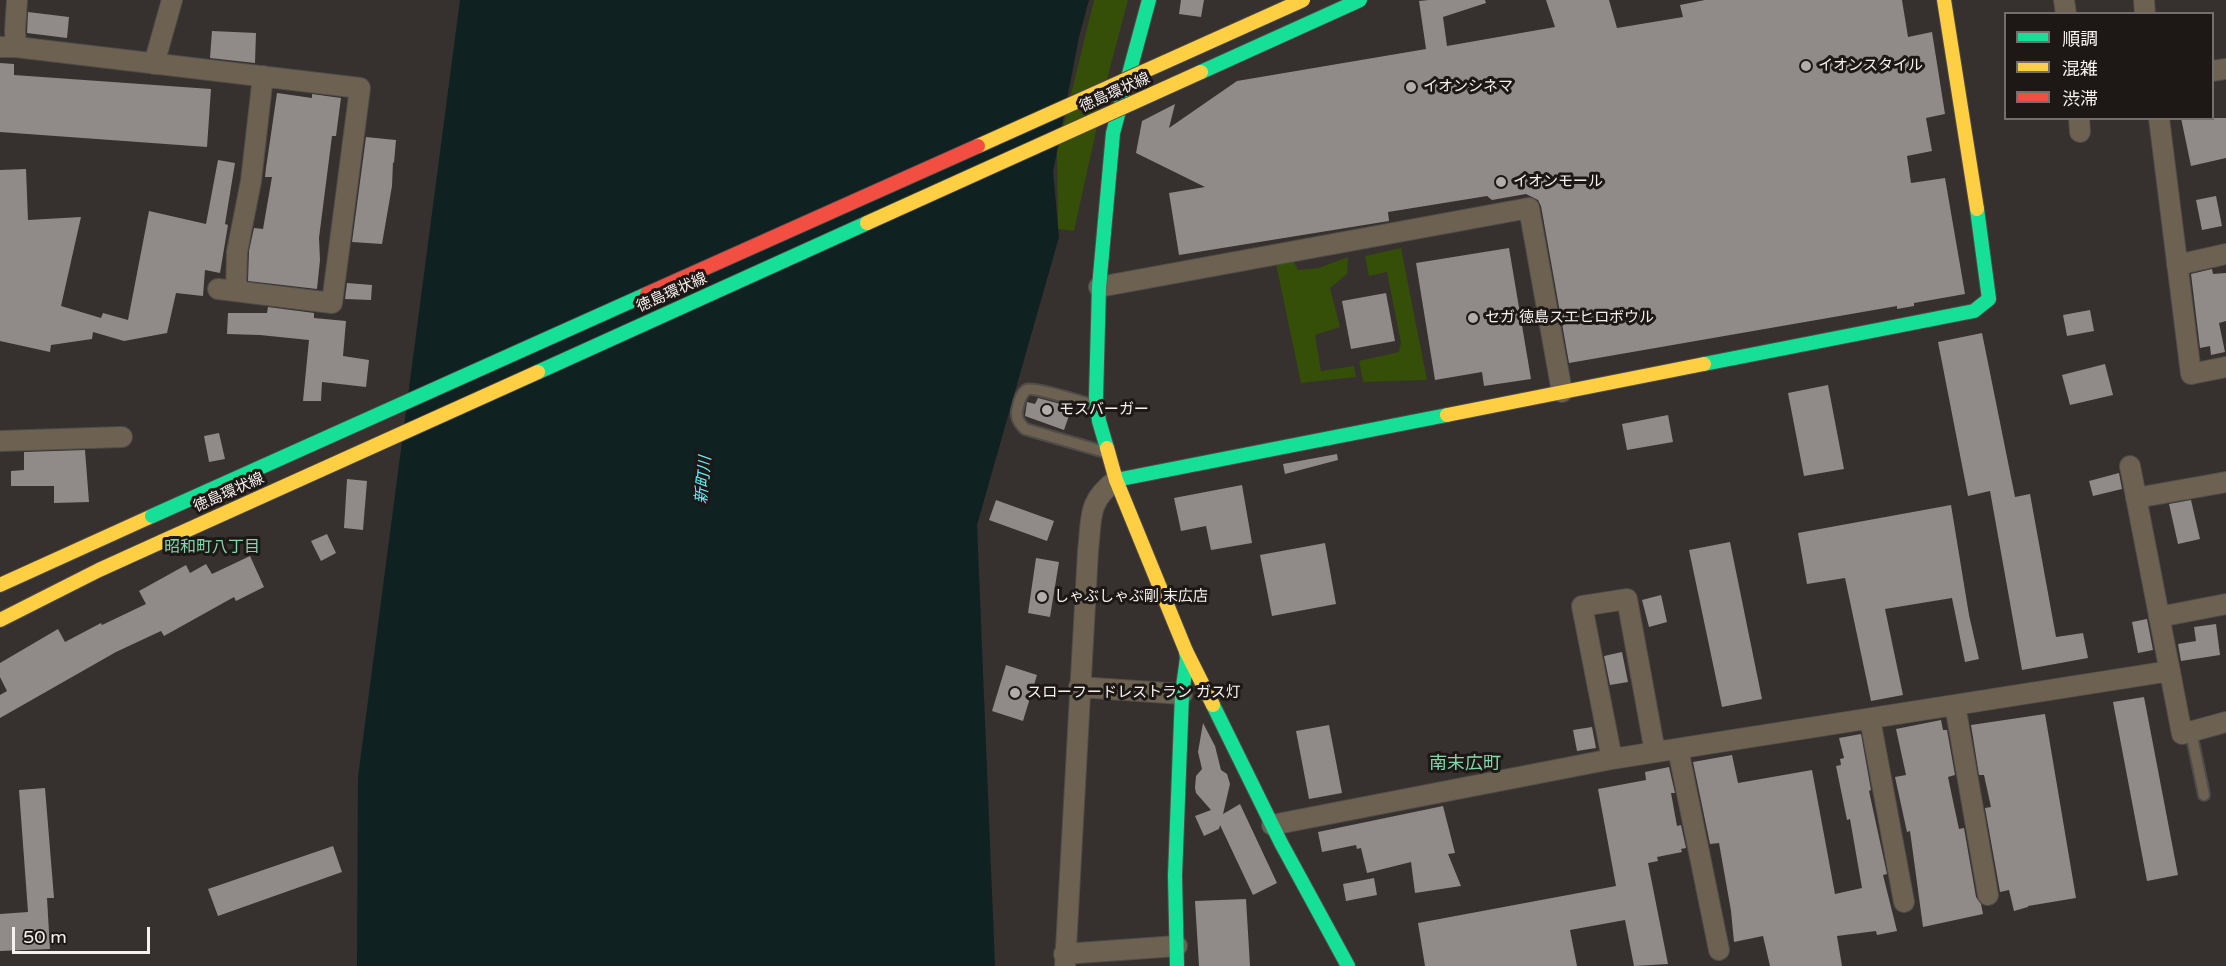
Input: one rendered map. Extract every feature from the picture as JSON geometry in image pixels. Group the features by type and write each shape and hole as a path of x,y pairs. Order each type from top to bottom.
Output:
{"main road":[{"path":"1149,0 1113,133 1099,287 1096,405 1116,480 1186,651 1272,825 1348,966"},
{"name":"徳島環状線","path":"0,585 1303,0"},
{"path":"1116,480 1974,311 1989,299 1989,289 1944,0"},
{"name":"徳島環状線","path":"0,620 88,575 163,541 1366,1"},
{"path":"1126,86 1154,72"},
{"path":"1178,966 1175,876 1182,694 1186,651"}],"street":[{"path":"17,0 15,31 8,47 263,76 360,88 332,303 227,290 251,181 263,76"},
{"path":"154,64 172,0"},
{"path":"1154,72 1277,0"},
{"path":"1154,72 1277,41 1366,1"},
{"path":"2158,120 2191,374 2226,367"},
{"path":"1099,287 1529,208 1562,392"},
{"path":"2177,265 2226,254"},
{"path":"0,441 122,437"},
{"path":"2130,466 2182,734 2226,722"},
{"path":"1116,480 1103,490 1094,504 1088,551 1064,960 1177,946"},
{"path":"2136,498 2226,482"},
{"path":"1612,759 1582,606 1627,599 1655,752"},
{"path":"2159,617 2226,604"},
{"path":"1272,825 1612,759 2170,671"},
{"path":"1079,687 1182,694"},
{"path":"1955,705 1988,895"},
{"path":"1870,719 1904,902"},
{"path":"1678,749 1719,950"}],"lane":[{"path":"1096,405 1073,401 1034,388 1027,390 1022,396 1016,411 1017,418 1025,429 1108,453"},
{"path":"2191,732 2204,795"}],"green space":[{"path":"1094,0 1128,0 1110,68 1074,231 1058,229 1057,152"},
{"path":"1401,248 1427,380 1363,382 1359,361 1399,352 1401,343 1387,272 1369,276 1365,256"},
{"path":"1348,257 1347,274 1330,288 1340,327 1315,335 1321,371 1354,366 1356,377 1301,383 1276,264 1293,260 1298,270 1319,268"}],"water":[{"name":"新町川","path":"460,0 1089,0 1079,37 1053,172 1059,237 977,525 995,966 357,966 358,777"}],"building":[{"path":"1181,0 1204,0 1201,17 1179,14"},
{"name":"イオンモール","path":"1485,0 1486,3 1443,17 1447,46 1555,27 1546,0 1609,0 1617,28 1683,17 1680,5 1705,0 1902,0 1908,37 1932,32 1945,114 1926,118 1932,151 1907,156 1911,183 1945,178 1965,294 1914,303 1914,306 1897,309 1897,306 1569,363 1541,206 1538,200 1526,194 1492,200 1487,196 1388,212 1389,221 1179,255 1169,193 1205,187 1136,153 1142,121 1175,104 1169,128 1237,81 1426,49 1419,1"},
{"path":"28,12 69,17 67,38 27,33"},
{"path":"212,31 256,33 255,63 210,58"},
{"path":"0,63 14,64 14,75 211,89 207,147 0,132"},
{"path":"277,93 312,98 312,94 341,98 336,136 332,136 319,238 320,260 317,289 248,281 249,251 254,228 263,229 272,177 265,177"},
{"path":"2226,118 2226,158 2191,166 2181,120"},
{"path":"366,137 396,140 392,186 382,244 352,242"},
{"path":"218,160 235,163 220,273 205,270 203,296 176,293 167,333 124,341 93,332 92,339 51,345 50,352 0,341 0,170 26,169 28,220 81,217 61,306 101,318 103,313 128,320 149,211 206,224"},
{"path":"2216,196 2222,226 2202,230 2196,200"},
{"name":"セガ 徳島スエヒロボウル","path":"1509,248 1531,379 1484,386 1482,372 1435,380 1416,263"},
{"path":"2212,269 2213,274 2226,273 2226,321 2219,323 2225,352 2211,355 2210,346 2200,348 2191,274"},
{"path":"347,283 372,285 371,300 345,299"},
{"path":"1386,293 1395,341 1351,349 1342,301"},
{"path":"268,307 314,313 314,318 346,321 343,356 369,360 366,387 322,382 321,401 303,401 309,340 227,334 228,313 267,313"},
{"path":"2090,310 2094,331 2067,336 2063,315"},
{"path":"1982,333 2015,497 2030,494 2056,637 2083,633 2088,658 2022,670 1990,491 1968,496 1938,342"},
{"path":"2105,364 2113,395 2070,405 2062,375"},
{"path":"1828,385 1844,469 1804,476 1788,393"},
{"name":"モスバーガー","path":"1038,398 1072,407 1064,430 1025,416 1027,402 1035,404"},
{"path":"1668,415 1673,442 1627,450 1622,424"},
{"path":"219,433 225,459 209,462 204,436"},
{"path":"85,450 89,502 54,503 54,486 11,486 11,471 24,470 24,452"},
{"path":"1337,454 1338,460 1285,474 1283,464"},
{"path":"2119,473 2122,489 2093,496 2089,481"},
{"path":"347,479 367,481 363,530 344,528"},
{"path":"1242,485 1252,543 1211,550 1206,526 1181,531 1174,498"},
{"path":"996,500 1054,521 1047,541 989,520"},
{"path":"2191,500 2200,539 2178,544 2169,504"},
{"path":"1951,505 1969,615 1979,659 1965,662 1952,598 1885,609 1903,695 1871,701 1845,578 1807,584 1798,533"},
{"path":"327,534 336,553 321,561 311,541"},
{"path":"1730,542 1762,699 1722,707 1689,550"},
{"path":"1325,543 1336,604 1272,616 1260,555"},
{"path":"250,556 264,587 236,601 234,597 164,636 161,631 116,652 0,718 0,695 7,691 0,677 0,663 58,629 65,642 101,623 102,625 146,604 139,591 186,565 190,573 206,564 212,574"},
{"name":"しゃぶしゃぶ剛 末広店","path":"1036,558 1059,562 1050,617 1028,613"},
{"path":"1661,595 1667,622 1649,627 1642,600"},
{"path":"2147,619 2153,650 2138,653 2132,622"},
{"path":"2216,624 2220,655 2181,661 2178,644 2196,641 2194,627"},
{"path":"1622,652 1628,682 1610,685 1604,656"},
{"name":"スローフードレストラン ガス灯","path":"1006,665 1037,675 1023,721 992,711"},
{"path":"2144,697 2178,875 2147,881 2113,702"},
{"path":"2045,714 2076,898 2028,906 2014,911 2009,890 2000,892 1985,808 1991,807 1984,775 1979,775 1971,725"},
{"path":"1941,720 1943,730 1947,730 1955,775 1948,777 1959,829 1964,828 1976,897 1981,904 1983,914 1923,927 1910,831 1907,832 1895,777 1906,775 1896,729"},
{"path":"1203,723 1215,746 1221,770 1227,774 1230,784 1223,814 1240,804 1277,883 1253,895 1220,825 1219,829 1204,836 1195,816 1211,810 1196,793 1195,788 1196,776 1202,769 1198,752"},
{"path":"1329,725 1342,793 1309,799 1296,731"},
{"path":"1592,727 1596,748 1577,751 1573,730"},
{"path":"1861,734 1871,790 1869,791 1887,874 1883,875 1897,931 1877,935 1876,931 1837,936 1842,966 1770,966 1763,936 1734,942 1719,843 1710,844 1693,762 1732,755 1738,783 1812,770 1835,894 1862,888 1850,819 1847,820 1836,766 1841,765 1840,759 1844,758 1839,738"},
{"path":"1669,767 1675,793 1671,793 1677,826 1681,825 1686,848 1681,849 1682,852 1657,857 1658,861 1648,863 1668,964 1634,966 1625,920 1570,930 1577,966 1425,966 1418,923 1616,886 1598,789 1646,780 1645,772"},
{"path":"45,788 54,898 47,898 50,949 0,951 0,914 28,912 19,790"},
{"path":"1443,806 1455,853 1448,854 1461,886 1415,893 1411,862 1367,873 1361,848 1357,849 1356,845 1322,852 1318,832"},
{"path":"333,846 342,872 218,916 208,889"},
{"path":"1374,878 1377,895 1346,901 1343,884"},
{"path":"1246,899 1250,966 1199,966 1195,901"}],"traffic: fast":[{"path":"1107,448 1099,421 1096,397 1099,287 1113,133 1149,0"},
{"path":"1201,72 1360,0"},
{"path":"1704,364 1974,311 1989,299 1977,209"},
{"path":"538,372 867,223"},
{"path":"152,516 647,294"},
{"path":"1116,480 1447,415"},
{"path":"1177,966 1175,876 1182,694 1186,651"},
{"path":"1213,705 1281,843 1348,966"}],"traffic: slow":[{"path":"978,146 1303,0"},
{"path":"1944,0 1977,209"},
{"path":"867,223 1201,72"},
{"path":"1447,415 1704,364"},
{"path":"163,541 538,372"},
{"path":"1107,448 1116,480 1186,651 1213,705"},
{"path":"0,585 152,516"},
{"path":"0,620 99,570 163,541"}],"traffic: jam":[{"path":"647,294 978,146"}],"place":[{"name":"イオンスタイル","path":"1806,66"},
{"name":"イオンシネマ","path":"1411,87"},
{"name":"イオンモール","path":"1501,182"},
{"name":"セガ 徳島スエヒロボウル","path":"1473,318"},
{"name":"モスバーガー","path":"1047,410"},
{"name":"しゃぶしゃぶ剛 末広店","path":"1042,597"},
{"name":"スローフードレストラン ガス灯","path":"1015,693"}],"district":[{"name":"昭和町八丁目","path":"212,548"},
{"name":"南末広町","path":"1465,764"}]}
